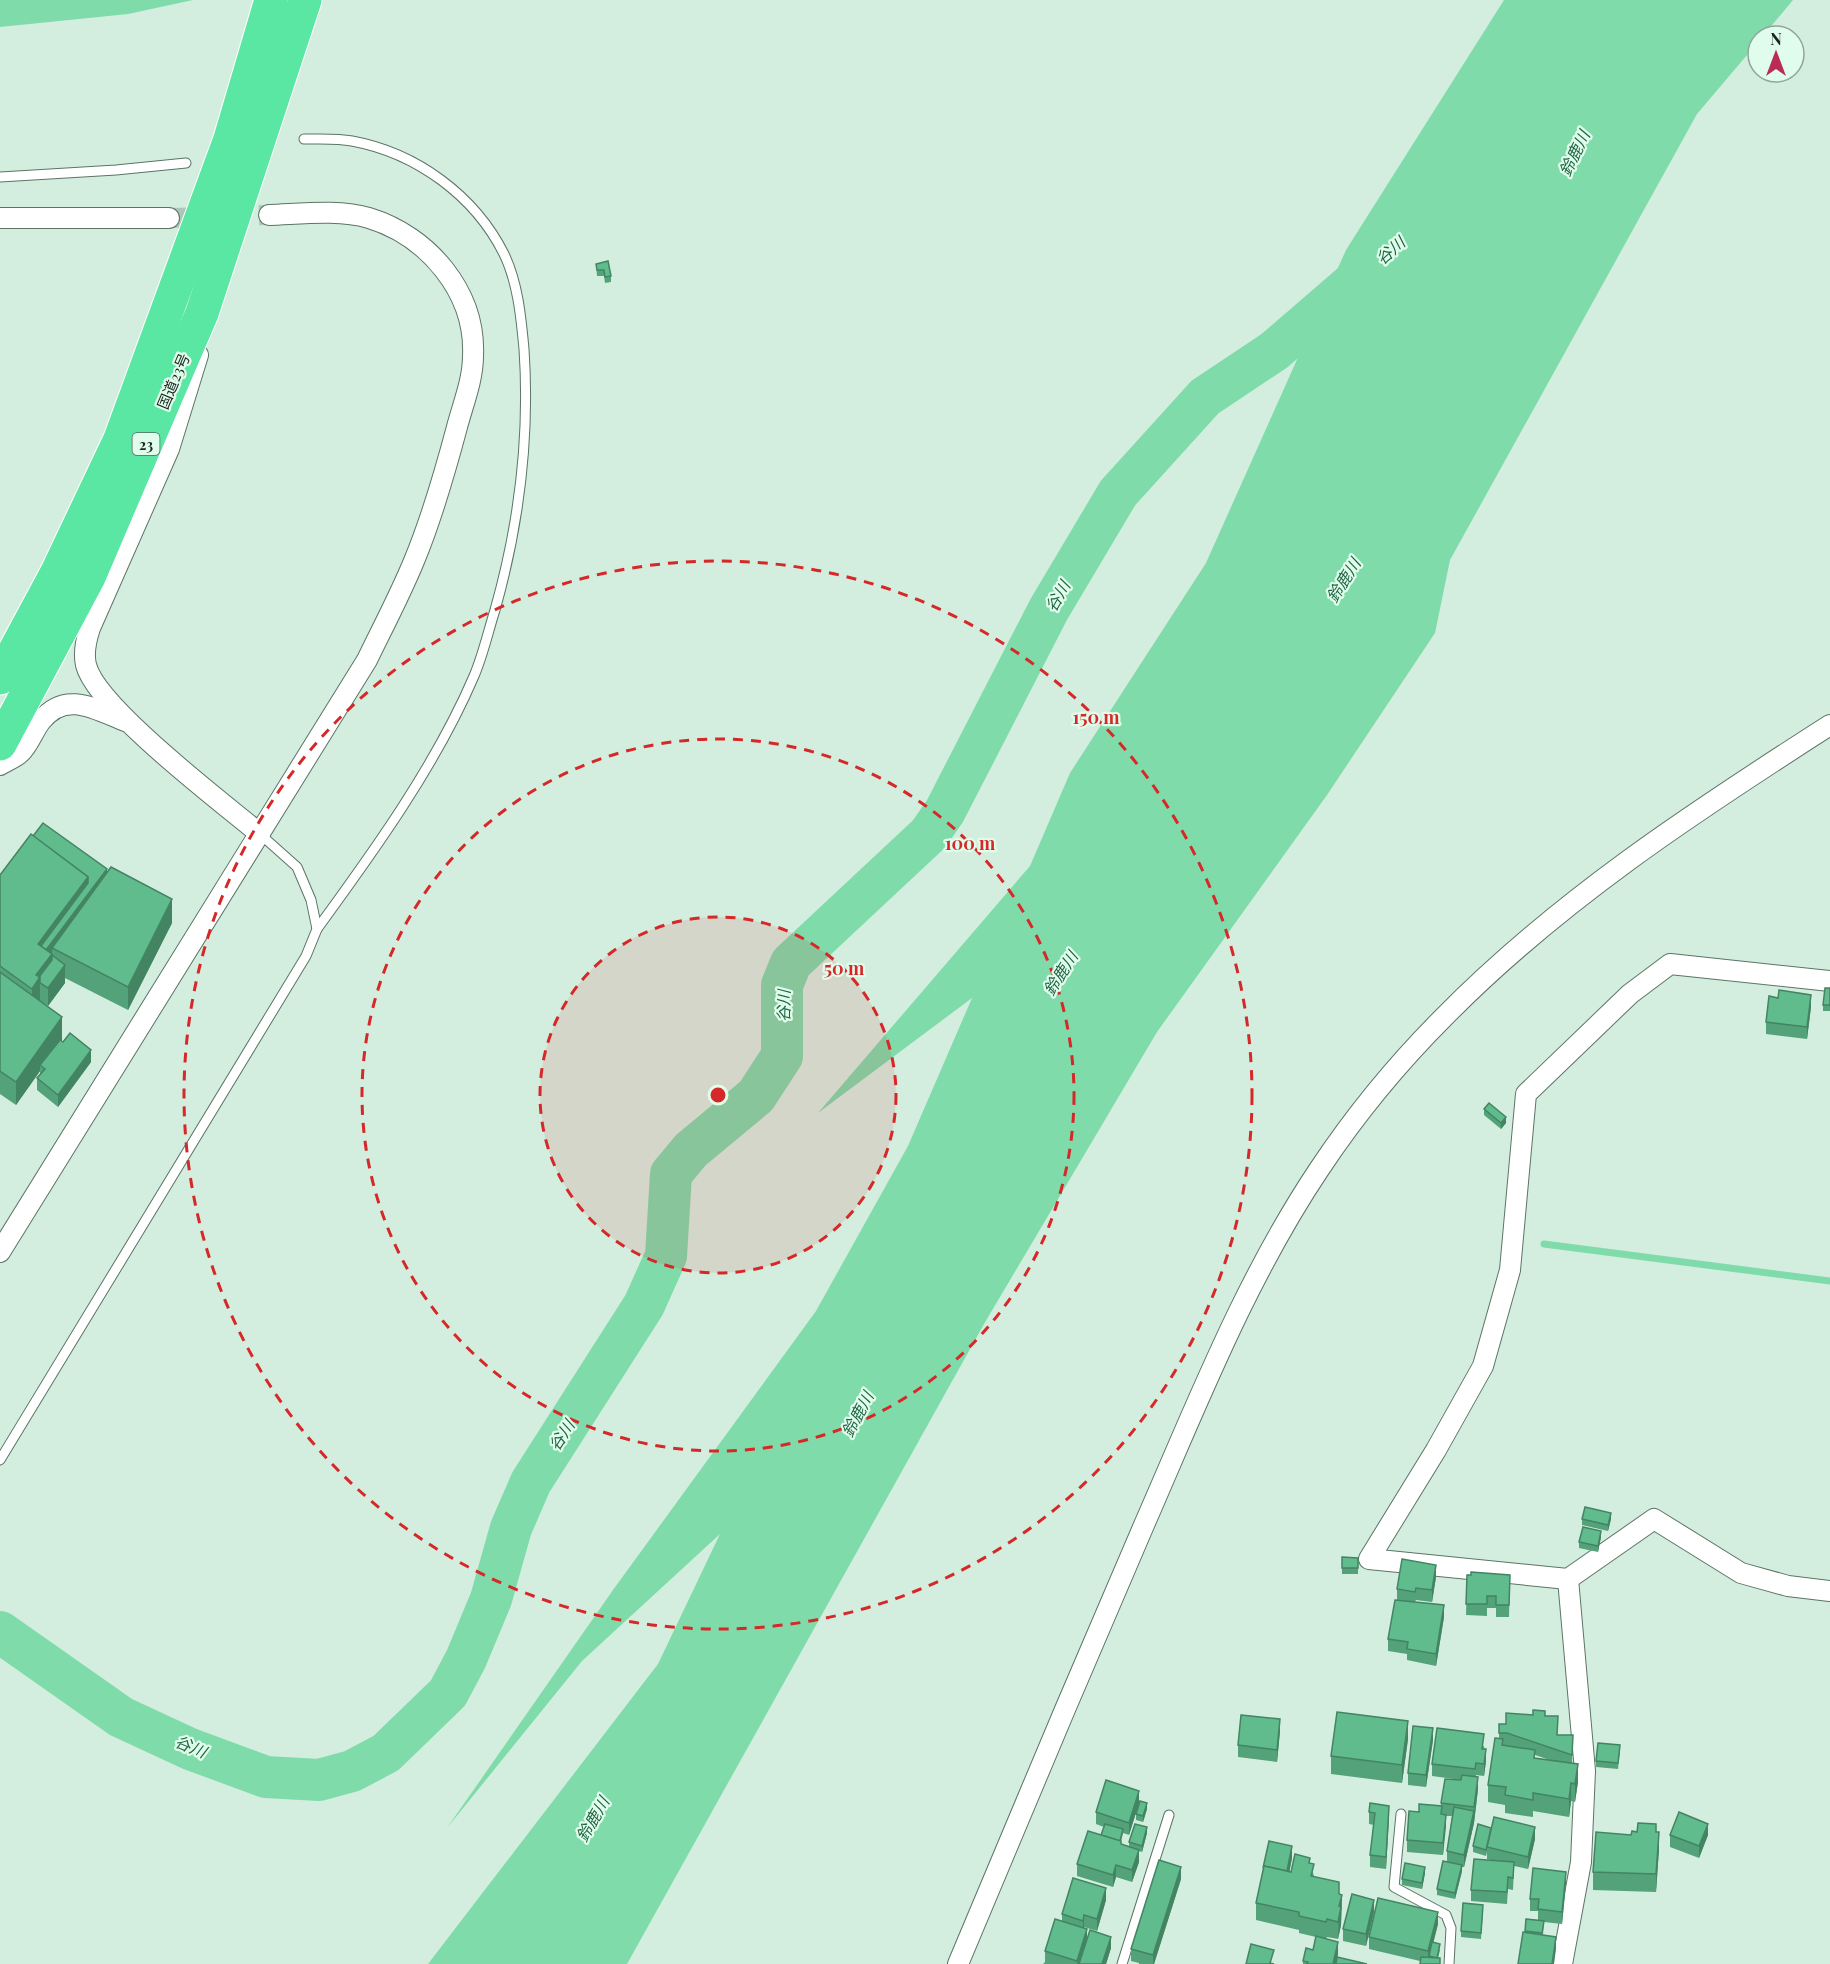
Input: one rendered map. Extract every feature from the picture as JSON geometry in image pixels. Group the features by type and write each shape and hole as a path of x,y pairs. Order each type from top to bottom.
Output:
{"highway":[{"name":"国道23号","path":"0,678 57,572 120,440 230,139 272,0"},
{"name":"国道23号","path":"0,744 89,577 202,314 264,131 305,0"}],"street":[{"path":"0,1252 367,660 415,560 445,470 473,357 470,321 462,300 443,266 423,245 398,229 367,217 332,214 269,215"},
{"path":"0,218 169,218"},
{"path":"202,314 197,363 169,449 107,585 84,647 86,666 128,722 260,834"},
{"path":"0,765 21,753 40,722 54,707 68,703 88,706 128,722"},
{"path":"958,1964 1062,1713 1195,1407 1255,1278 1320,1167 1378,1092 1443,1018 1547,922 1613,870 1730,789 1830,725"},
{"path":"1830,981 1670,964 1630,994 1526,1094 1510,1270 1483,1366 1436,1450 1370,1559 1568,1579 1654,1520 1741,1573 1788,1586 1830,1591"},
{"path":"1562,1964 1581,1862 1585,1771 1568,1579"}],"lane":[{"path":"0,1460 306,956 317,929 433,756 475,674 512,544 520,498 526,416 523,332 514,281 505,255 479,214 461,194 392,152 350,140 304,139"},
{"path":"0,177 186,163"},
{"path":"260,834 297,867 311,900 317,929"},
{"path":"1401,1814 1394,1887 1446,1915 1450,1928 1449,1964"},
{"path":"1122,1964 1169,1815"}],"water":[{"path":"0,0 193,0 128,14 0,27"},
{"name":"鈴鹿川","path":"1504,0 1793,0 1773,24 1746,24 1746,56 1697,114 1450,560 1435,633 1327,795 1157,1032 984,1324 627,1964 428,1964 658,1664 720,1534 582,1661 447,1828 613,1590 816,1311 908,1146 972,998 818,1113 1030,866 1070,773 1206,563 1346,250"}],"building":[{"path":"608,261 611,276 605,277 604,270 597,270 596,264"},
{"path":"43,823 107,869 46,950 41,946 88,883 88,877 33,836"},
{"path":"31,834 88,877 38,944 52,954 36,975 40,977 32,989 0,966 0,875"},
{"path":"111,867 172,899 128,987 52,948"},
{"path":"52,955 65,965 48,988 40,983 39,977 52,960"},
{"path":"0,972 62,1017 16,1082 0,1071"},
{"path":"1825,988 1830,988 1830,1005 1823,1005"},
{"path":"1779,990 1811,995 1807,1027 1766,1022 1769,996 1778,998"},
{"path":"70,1033 91,1050 58,1095 37,1078 45,1069 40,1065 60,1040 63,1042"},
{"path":"1489,1103 1506,1117 1501,1123 1484,1109"},
{"path":"1585,1507 1611,1513 1608,1525 1582,1519"},
{"path":"1583,1527 1601,1531 1598,1546 1579,1542"},
{"path":"1342,1557 1358,1558 1358,1568 1342,1568"},
{"path":"1402,1559 1436,1565 1432,1590 1416,1588 1415,1592 1397,1589"},
{"path":"1471,1572 1510,1575 1509,1605 1496,1605 1496,1596 1487,1596 1487,1604 1466,1604 1467,1575 1471,1575"},
{"path":"1395,1600 1444,1605 1436,1654 1407,1649 1408,1642 1388,1639"},
{"path":"1533,1710 1545,1711 1545,1716 1558,1716 1557,1735 1573,1735 1572,1755 1507,1733 1499,1733 1499,1724 1506,1724 1506,1713 1533,1715"},
{"path":"1337,1712 1408,1721 1402,1765 1331,1756"},
{"path":"1241,1715 1280,1719 1277,1750 1238,1745"},
{"path":"1413,1726 1433,1728 1426,1775 1408,1773"},
{"path":"1437,1728 1484,1734 1482,1749 1486,1749 1484,1764 1476,1763 1475,1769 1432,1764"},
{"path":"1495,1738 1503,1739 1502,1745 1535,1750 1534,1758 1578,1764 1575,1784 1571,1783 1569,1799 1533,1793 1533,1800 1505,1795 1506,1787 1488,1785"},
{"path":"1598,1743 1620,1745 1618,1763 1596,1761"},
{"path":"1462,1775 1478,1777 1474,1807 1441,1803 1445,1779 1461,1780"},
{"path":"1106,1780 1139,1791 1129,1823 1096,1812"},
{"path":"1140,1801 1147,1803 1143,1816 1136,1814"},
{"path":"1370,1803 1389,1806 1386,1857 1370,1855 1375,1813 1369,1812"},
{"path":"1419,1804 1442,1806 1441,1814 1446,1815 1443,1843 1407,1840 1409,1811 1419,1812"},
{"path":"1454,1807 1474,1811 1464,1855 1447,1851"},
{"path":"1679,1812 1708,1824 1699,1846 1670,1835"},
{"path":"1494,1817 1535,1827 1528,1857 1487,1847"},
{"path":"1638,1823 1656,1824 1656,1832 1659,1832 1656,1874 1593,1872 1596,1832 1631,1835 1632,1831 1637,1832"},
{"path":"1105,1824 1123,1829 1120,1841 1101,1835"},
{"path":"1135,1824 1147,1827 1142,1846 1129,1842"},
{"path":"1478,1824 1491,1828 1486,1850 1473,1846"},
{"path":"1088,1831 1121,1841 1121,1844 1139,1850 1132,1870 1116,1865 1113,1875 1077,1864"},
{"path":"1269,1841 1292,1846 1287,1871 1264,1866 1263,1868"},
{"path":"1295,1854 1310,1858 1309,1863 1314,1864 1311,1876 1339,1882 1339,1894 1342,1895 1338,1922 1327,1919 1326,1922 1299,1916 1299,1912 1256,1903 1264,1866 1291,1872"},
{"path":"1474,1859 1514,1862 1513,1878 1508,1877 1507,1892 1471,1890"},
{"path":"1159,1860 1181,1867 1153,1955 1131,1949"},
{"path":"1443,1861 1462,1865 1455,1893 1437,1889"},
{"path":"1405,1863 1425,1867 1422,1883 1402,1879"},
{"path":"1533,1868 1566,1872 1562,1912 1538,1909 1539,1899 1530,1899"},
{"path":"1073,1878 1106,1888 1097,1919 1084,1915 1083,1921 1062,1914"},
{"path":"1352,1894 1374,1900 1366,1934 1343,1929"},
{"path":"1378,1898 1438,1912 1428,1951 1369,1937"},
{"path":"1463,1903 1483,1905 1481,1933 1461,1931"},
{"path":"1055,1919 1087,1929 1077,1961 1045,1951"},
{"path":"1526,1919 1544,1921 1542,1933 1525,1931"},
{"path":"1090,1930 1111,1937 1102,1964 1079,1964"},
{"path":"1523,1932 1556,1937 1552,1964 1518,1964"},
{"path":"1316,1936 1338,1942 1333,1964 1307,1964 1308,1962 1303,1961 1306,1948 1313,1950"},
{"path":"1432,1942 1440,1944 1437,1958 1429,1956"},
{"path":"1251,1944 1274,1950 1270,1963 1274,1964 1246,1964"},
{"path":"1337,1957 1367,1964 1336,1964"},
{"path":"1421,1957 1440,1958 1440,1964 1420,1964"}],"waterway":[{"name":"谷川","path":"0,1632 121,1717 190,1749 266,1777 319,1780 352,1771 386,1753 448,1693 466,1659 491,1599 511,1528 531,1482 644,1305 666,1256 671,1174 691,1150 756,1096 782,1056 782,985 791,963 929,834 945,811 1049,609 1118,493 1205,397 1274,351 1361,276"},
{"path":"1544,1244 1830,1281"}],"tunnel":[{"path":"169,218 269,215"}]}
